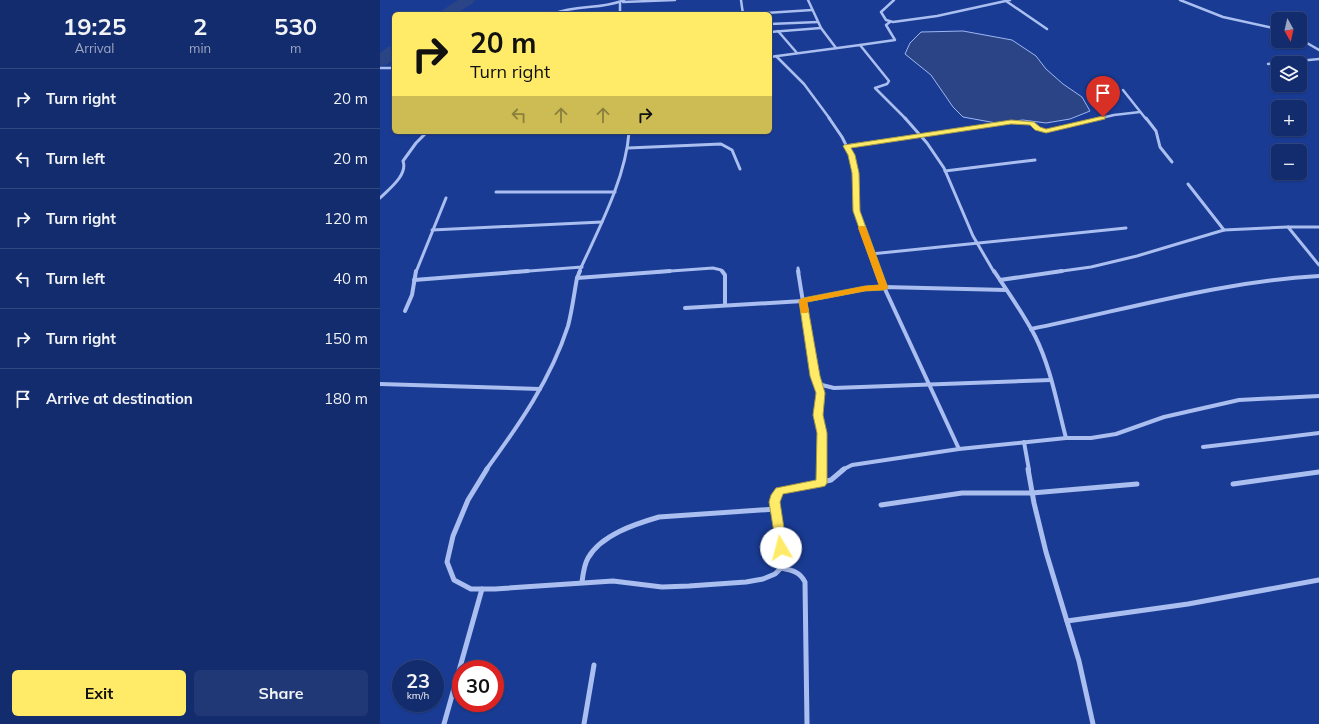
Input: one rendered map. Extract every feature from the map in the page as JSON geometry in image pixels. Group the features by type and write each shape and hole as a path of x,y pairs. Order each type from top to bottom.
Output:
{"street":[{"path":"558,12 572,7 622,1 675,0"},
{"path":"742,0 743,12"},
{"path":"808,0 821,28 836,48"},
{"path":"893,22 886,20 881,12 894,0"},
{"path":"772,57 895,40 886,24 942,15 1010,0"},
{"path":"1180,0 1223,17 1271,27"},
{"path":"620,12 622,1"},
{"path":"1006,1 1047,29"},
{"path":"772,13 812,10"},
{"path":"772,24 818,22"},
{"path":"772,32 821,28"},
{"path":"778,31 797,53"},
{"path":"1307,43 1319,50"},
{"path":"860,45 889,81 887,84 875,88 921,135 945,170 977,244 1031,329 1051,380 1066,438"},
{"path":"776,56 815,97 851,155 856,173 857,211 871,254 884,288 959,449"},
{"path":"1268,64 1319,59"},
{"path":"380,68 392,68"},
{"path":"1123,90 1156,131 1160,147 1172,162"},
{"path":"846,146 1011,122 1032,123 1038,128 1046,131 1114,115 1140,112"},
{"path":"380,198 403,173 405,166 403,161 416,143 425,134"},
{"path":"629,134 628,148 615,192 577,278 568,325 558,354 540,389 510,437 486,470 468,500 453,536 447,562 454,580 471,589 614,581 662,587 763,579 775,574 781,568 783,561 776,508 776,495 780,491 831,480 841,470 852,465 959,449 1066,438 1091,438 1116,434 1164,417 1239,400 1319,396"},
{"path":"628,148 722,144 733,149 740,169"},
{"path":"945,170 1034,160"},
{"path":"1188,184 1224,230"},
{"path":"496,192 615,192"},
{"path":"405,311 412,295 414,280 432,230 446,198"},
{"path":"432,230 602,222"},
{"path":"1288,227 1319,265"},
{"path":"1000,280 1091,267 1137,256 1224,230 1319,227"},
{"path":"871,254 1126,228"},
{"path":"414,280 582,267"},
{"path":"577,278 713,268 721,270 725,275 725,305"},
{"path":"798,268 815,376 821,393 818,415 822,433 821,483"},
{"path":"1031,329 1083,319 1196,291 1281,278 1319,276"},
{"path":"685,308 803,301 865,289 1006,290"},
{"path":"818,383 824,387 834,388 1051,380"},
{"path":"380,384 540,389"},
{"path":"1203,447 1319,433"},
{"path":"1024,442 1032,492 1046,552 1080,661 1093,724"},
{"path":"1233,484 1319,472"},
{"path":"881,505 962,493 1032,492 1137,484"},
{"path":"582,582 584,568 589,556 598,546 631,526 643,521 659,517 776,508"},
{"path":"781,568 795,570 802,575 805,582 807,724"},
{"path":"1067,621 1188,604 1319,580"},
{"path":"444,724 482,589"},
{"path":"584,724 594,665"}],"water":[{"path":"963,31 1012,40 1036,56 1046,69 1063,84 1082,97 1090,111 1070,119 1046,123 1023,120 996,123 963,117 953,107 931,75 905,54 910,43 921,32"}],"waterway":[{"path":"449,12 468,0"},
{"path":"380,61 392,52"}],"slow traffic":[{"path":"804,311 803,301 865,289 884,288 862,228"}],"route":[{"path":"781,548 775,502 776,495 780,491 787,489 821,483 822,433 818,415 821,393 815,376 803,301 865,289 884,288 857,211 856,173 851,155 846,146 1011,122 1032,123 1038,128 1046,131 1103,117"}]}
